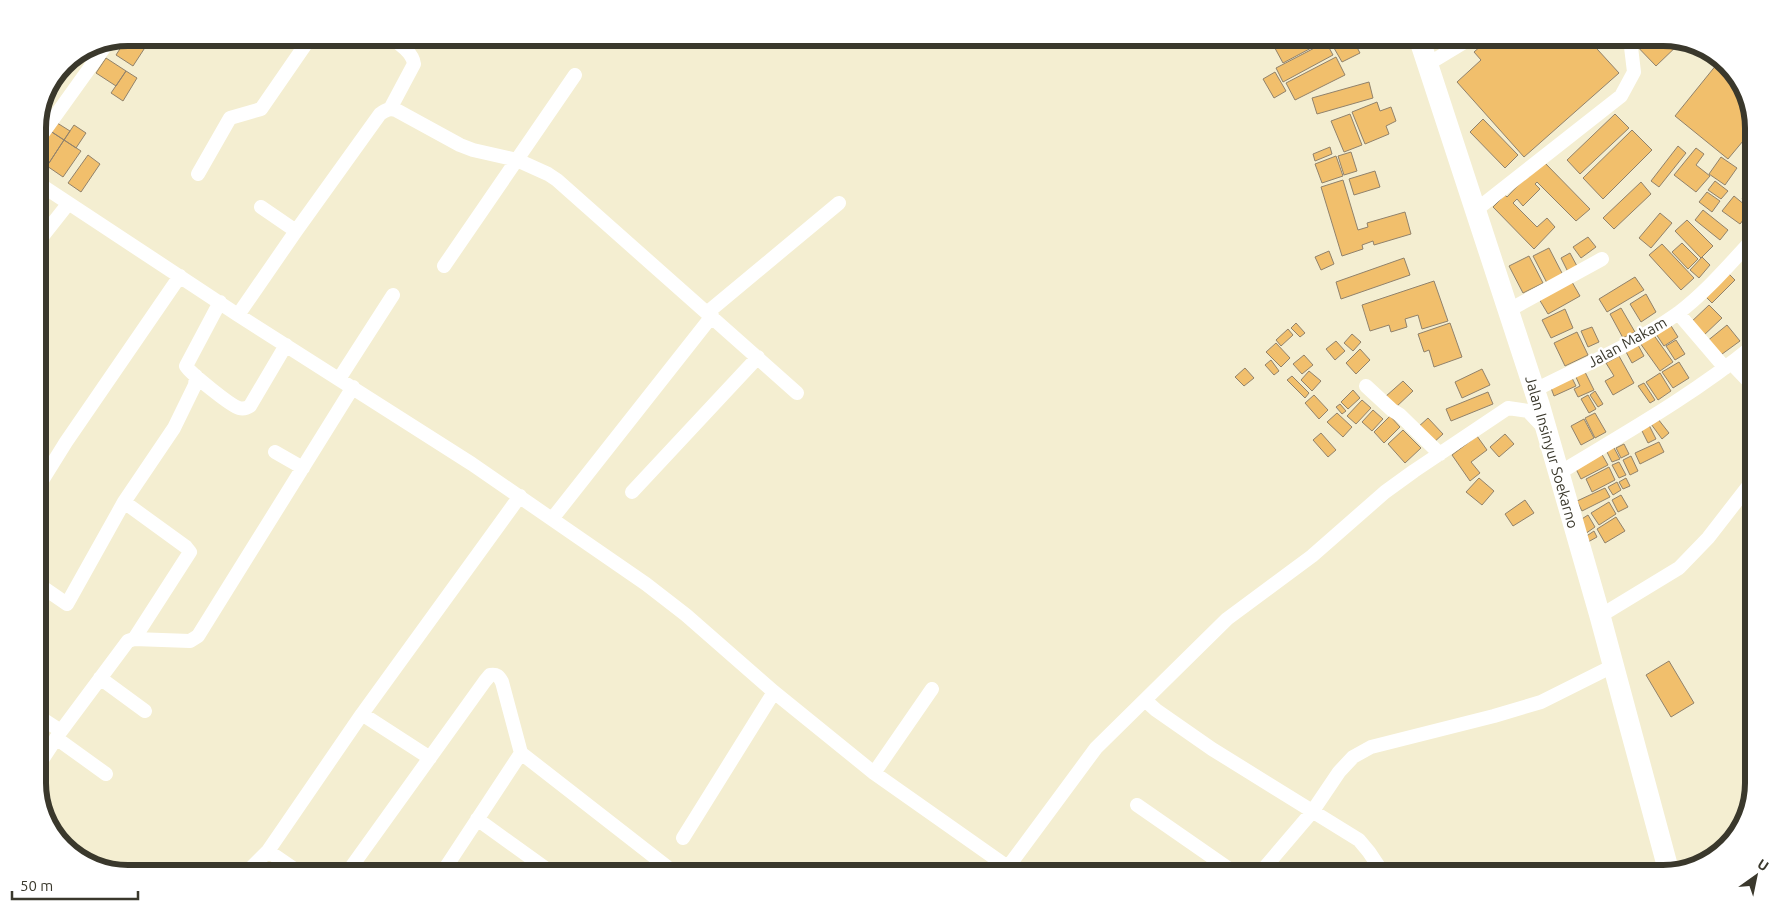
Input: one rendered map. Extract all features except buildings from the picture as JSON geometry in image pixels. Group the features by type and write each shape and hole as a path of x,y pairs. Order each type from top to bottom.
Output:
{"main road":[{"name":"Jalan Insinyur Soekarno","path":"1422,46 1535,390 1600,616 1667,865"}],"street":[{"path":"198,174 230,118 261,109 304,46"},
{"path":"390,109 414,64 414,59 399,46"},
{"path":"1428,64 1458,46"},
{"path":"1476,210 1621,96 1634,72 1630,46"},
{"path":"46,129 102,51"},
{"path":"444,266 575,75"},
{"path":"238,315 380,114 390,109 396,110 460,145 473,150 517,160 548,174 710,314 797,393"},
{"path":"46,189 238,315 520,496 646,584 686,615 774,692 874,773 1005,865"},
{"path":"552,519 710,314 839,203"},
{"path":"46,232 68,204"},
{"path":"261,207 296,231"},
{"name":"Jalan Makam","path":"1535,390 1644,336 1678,313 1722,273 1745,248"},
{"path":"1509,310 1602,260"},
{"path":"46,474 180,276"},
{"path":"339,379 393,295"},
{"path":"220,302 186,366 237,408 248,408 286,345"},
{"path":"1678,313 1728,366 1745,380"},
{"path":"1559,473 1661,412 1745,352"},
{"path":"632,492 758,357"},
{"path":"46,590 67,604 124,502 174,428 195,385 196,376"},
{"path":"1366,386 1400,415 1440,454"},
{"path":"46,753 58,734 128,641 134,639 190,641 195,639 352,387"},
{"path":"1015,865 1096,748 1228,619 1312,556 1385,492 1508,408 1528,411 1547,431"},
{"path":"275,452 303,468"},
{"path":"1600,616 1678,568 1708,538 1745,490"},
{"path":"255,865 268,851 362,714 520,496"},
{"path":"124,502 190,552 134,639"},
{"path":"1268,865 1312,812 1339,772 1353,757 1371,747 1494,716 1541,702 1613,666"},
{"path":"353,865 490,675 495,674 500,677 502,682 521,753 665,865"},
{"path":"100,678 145,711"},
{"path":"874,773 932,689"},
{"path":"683,838 774,692"},
{"path":"1145,700 1212,750 1359,840 1377,865"},
{"path":"362,714 430,758"},
{"path":"46,723 106,774"},
{"path":"448,865 521,753"},
{"path":"1137,805 1222,865"},
{"path":"477,819 540,865"},
{"path":"268,851 287,865"}]}
